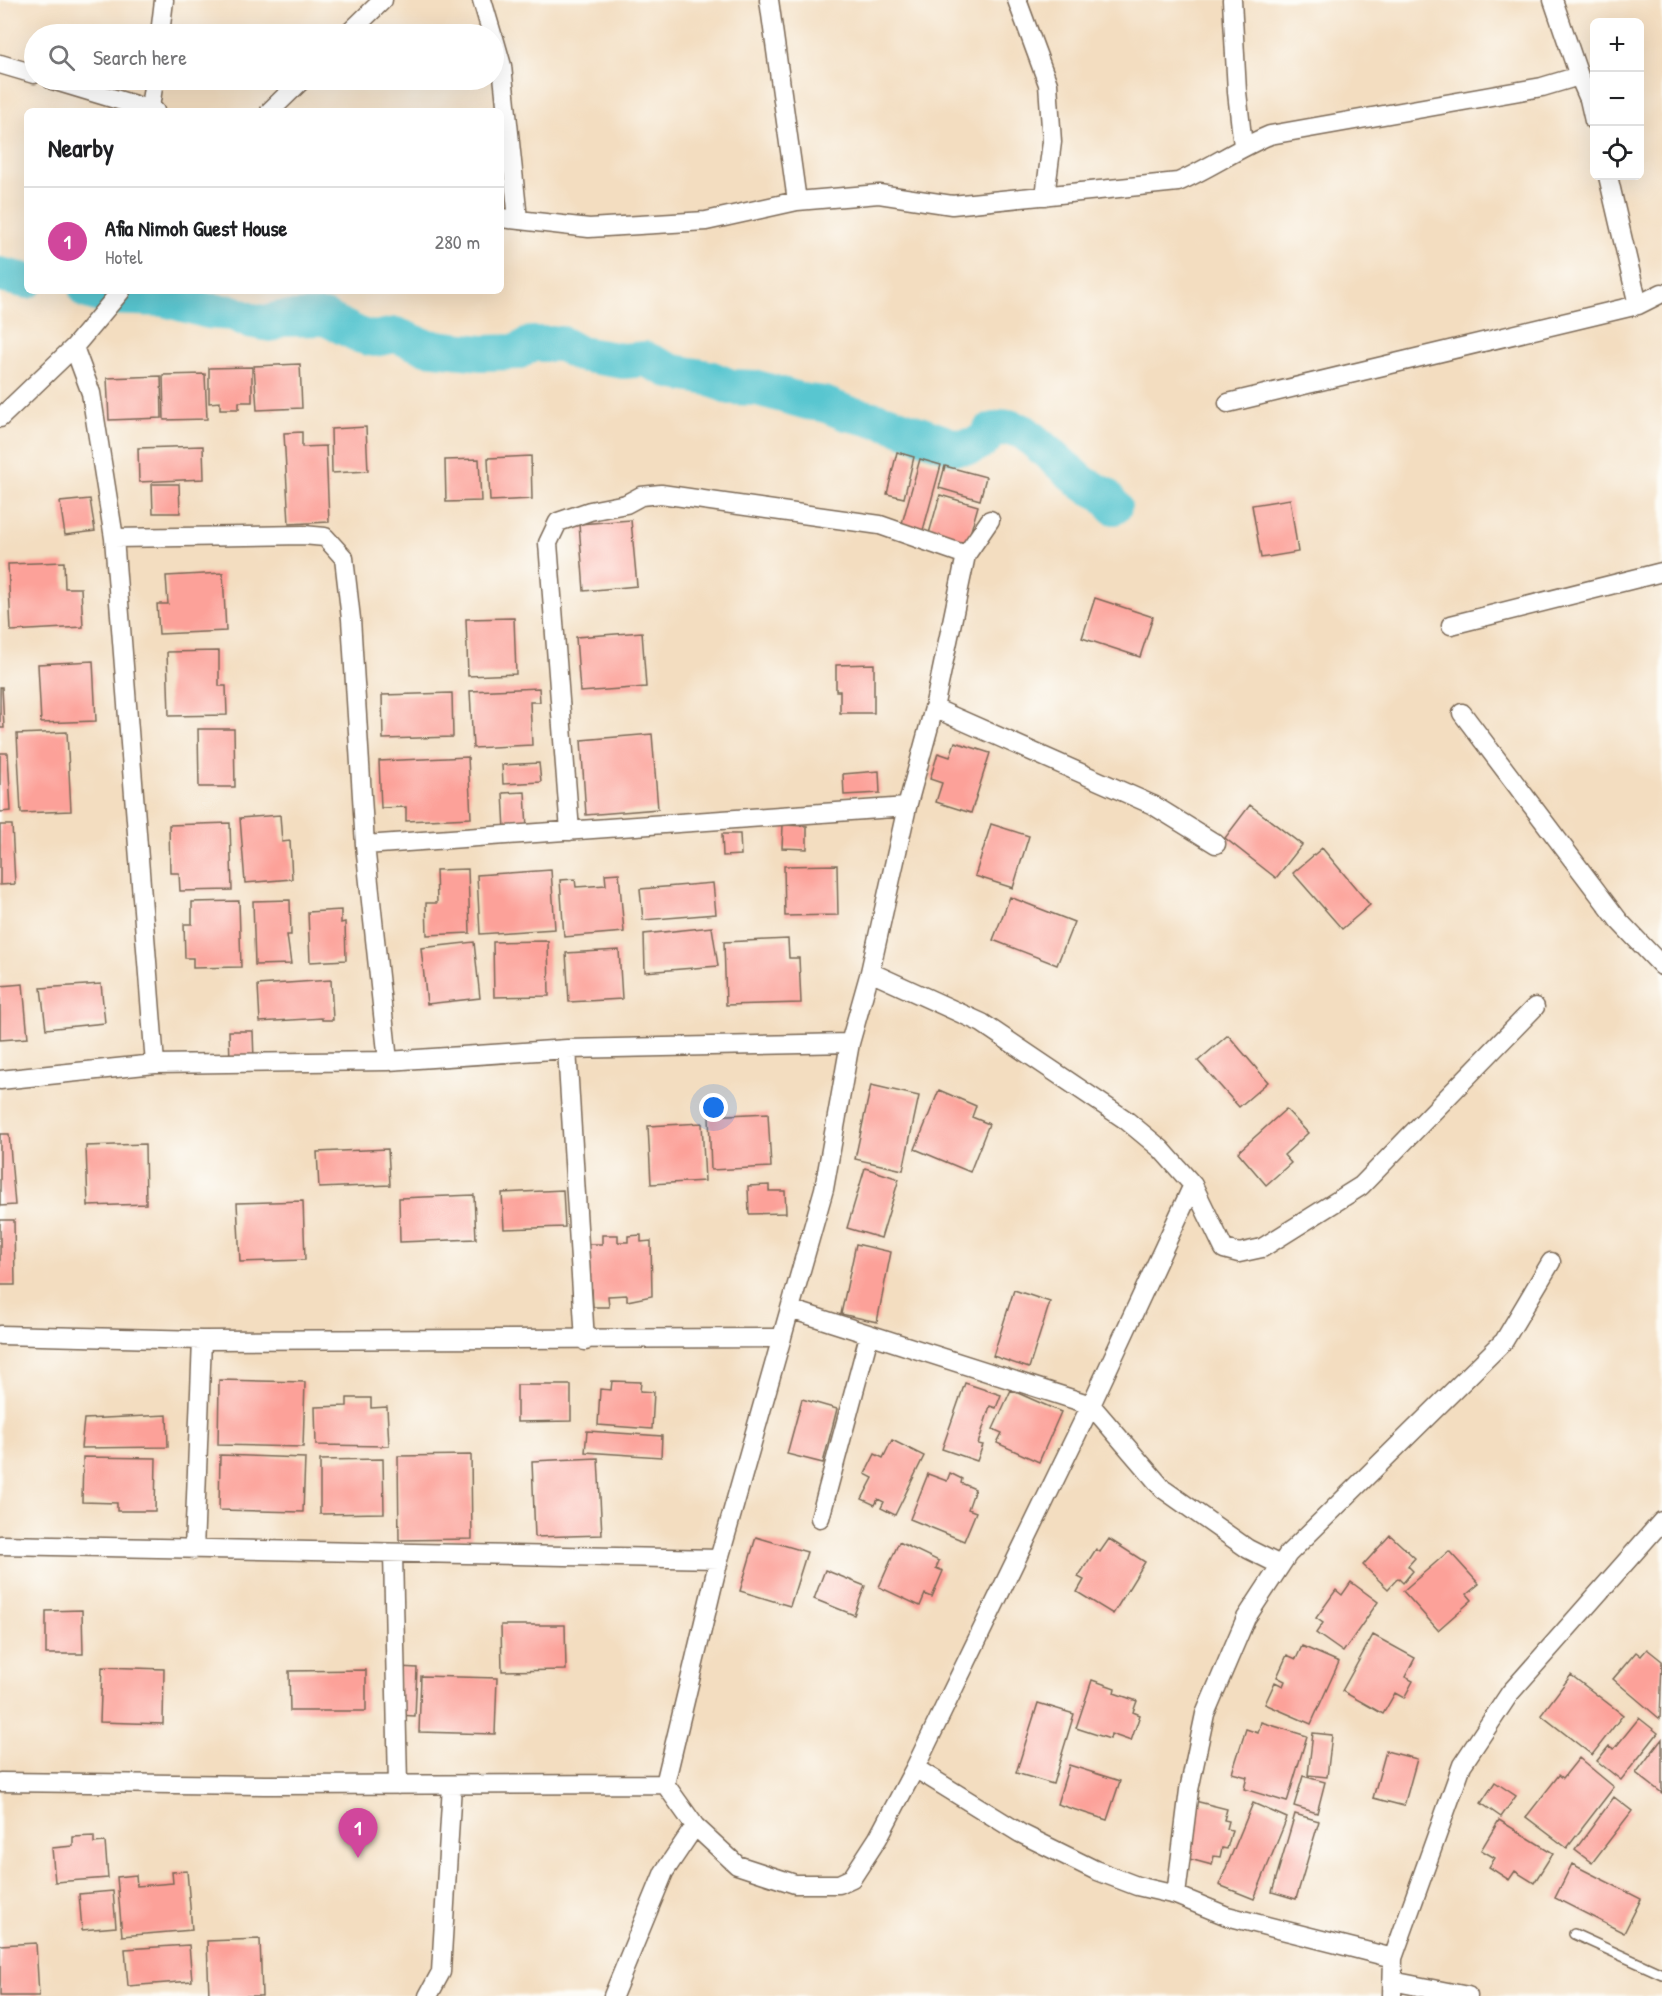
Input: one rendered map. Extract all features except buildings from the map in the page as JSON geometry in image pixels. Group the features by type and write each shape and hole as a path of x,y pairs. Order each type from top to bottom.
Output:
{"street":[{"path":"161,24 164,0"},
{"path":"358,24 383,0"},
{"path":"482,0 489,24"},
{"path":"769,0 797,201"},
{"path":"1017,0 1048,84 1052,142 1045,196"},
{"path":"1232,0 1237,92 1244,146"},
{"path":"1553,0 1590,103"},
{"path":"0,64 24,71"},
{"path":"504,110 509,219 589,228 706,221 797,201 879,194 952,205 1178,182 1208,169 1244,146 1270,135 1542,87 1579,76"},
{"path":"85,90 145,108"},
{"path":"152,108 153,90"},
{"path":"273,108 292,90"},
{"path":"503,90 504,108"},
{"path":"1609,180 1638,305"},
{"path":"1228,403 1638,305 1662,293"},
{"path":"0,418 74,347 117,296"},
{"path":"74,347 91,393 114,538 155,1064"},
{"path":"570,831 548,543 558,522 590,511 626,504 641,496 661,494 880,525 966,555"},
{"path":"990,520 966,555 934,708 907,807 870,972 850,1043 824,1189 719,1559 665,1784 694,1826 737,1865 795,1884 839,1884 852,1878 915,1768 1091,1405 1193,1185"},
{"path":"114,538 303,534 325,537 344,558 351,619 365,845 388,1061"},
{"path":"1451,625 1662,572"},
{"path":"934,708 1153,805 1216,844"},
{"path":"1462,713 1619,921 1662,966"},
{"path":"365,845 907,807"},
{"path":"870,972 982,1023 1126,1120 1161,1149 1193,1185 1224,1249 1239,1253 1262,1248 1361,1186 1535,1007"},
{"path":"0,1080 155,1064 388,1061 567,1049 850,1043"},
{"path":"567,1049 585,1341"},
{"path":"1176,1895 1189,1790 1205,1714 1246,1618 1288,1554 1504,1341 1551,1262"},
{"path":"790,1309 1091,1405 1163,1489 1239,1543 1280,1565"},
{"path":"0,1335 202,1340 585,1341 782,1338"},
{"path":"820,1518 869,1336"},
{"path":"194,1550 202,1340"},
{"path":"1468,1996 1392,1989 1393,1958 1462,1765 1477,1739 1510,1693 1662,1521"},
{"path":"0,1545 719,1559"},
{"path":"393,1553 398,1785"},
{"path":"915,1768 1020,1833 1095,1870 1137,1886 1176,1895 1227,1916 1393,1958"},
{"path":"0,1782 398,1785 665,1784"},
{"path":"428,1996 441,1972 452,1785"},
{"path":"613,1996 664,1872 694,1826"}],"lane":[{"path":"1574,1934 1662,1974"}],"waterway":[{"path":"0,275 24,280"},
{"path":"97,294 107,297 164,299 208,311 233,313 248,320 271,324 278,319 325,318 361,336 374,339 396,335 426,347 482,353 517,352 531,344 562,344 580,354 623,361 645,359 673,372 709,378 731,387 757,388 807,402 824,404 846,413 886,422 955,447 973,446 984,440 990,431 1009,427 1024,432 1084,484 1105,495 1114,507"}],"place":[{"name":"Afia Nimoh Guest House","path":"358,1858"}]}
